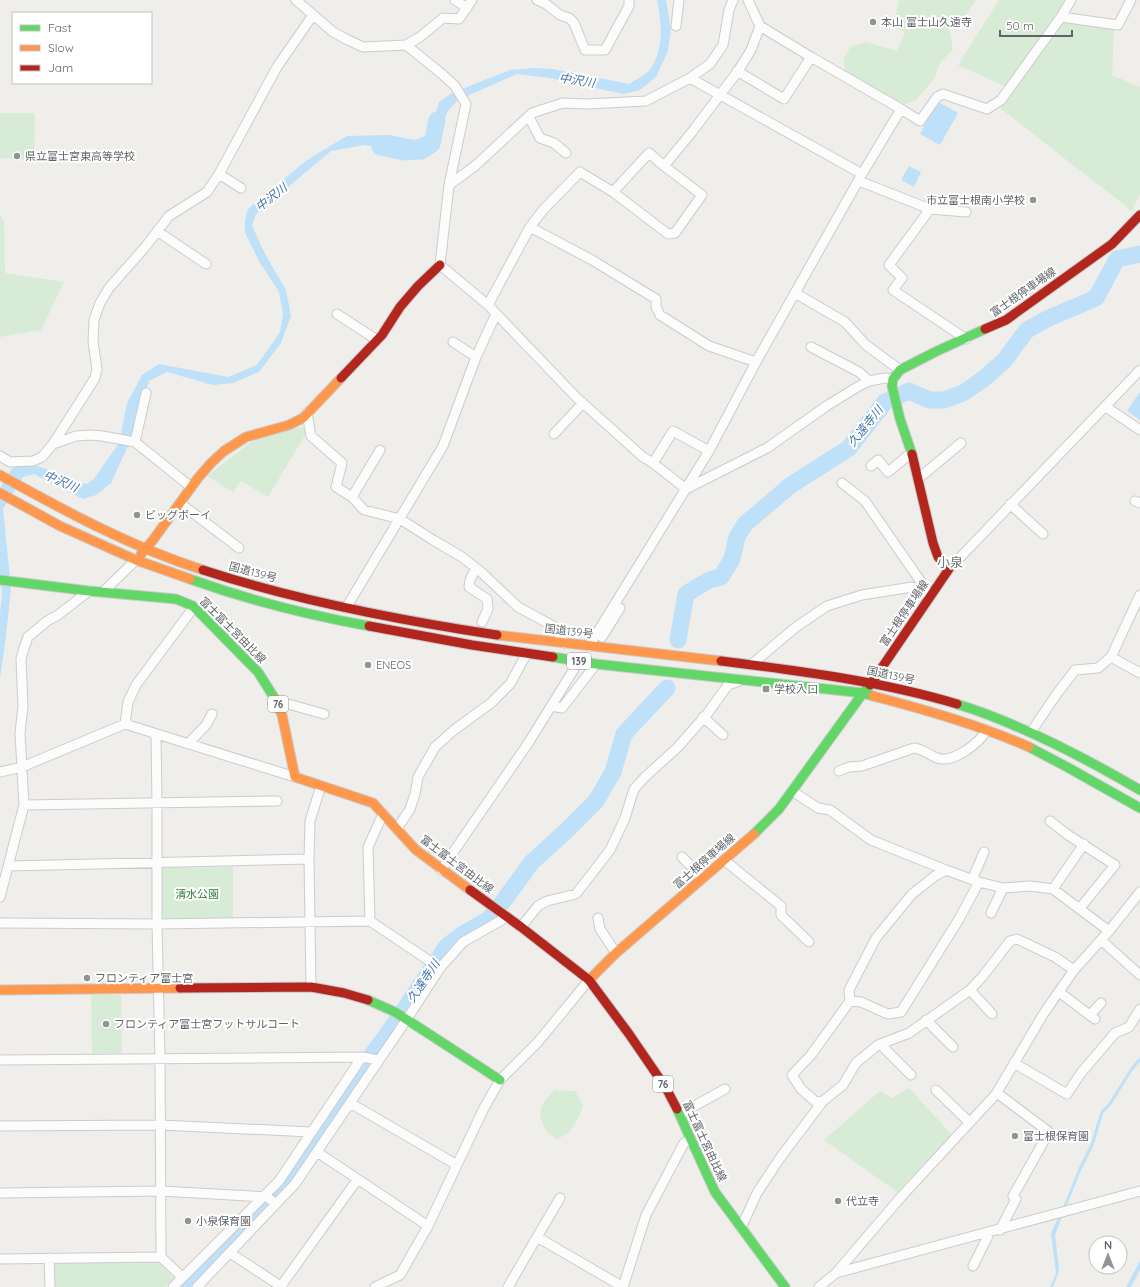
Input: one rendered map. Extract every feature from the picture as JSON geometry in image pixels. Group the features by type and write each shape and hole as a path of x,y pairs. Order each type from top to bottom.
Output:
{"main road":[{"name":"富士根停車場線","path":"893,382 900,370 935,352 1006,320 1112,244 1140,215"},
{"path":"136,560 146,549 191,487 213,462 240,440 253,434 290,424 302,418 382,336 400,307 418,286 440,265"},
{"path":"893,382 900,419 918,479 933,543 938,557 949,569"},
{"name":"国道139号","path":"0,475 69,513 146,549 225,577 346,608 465,630 589,646 752,664 873,682 932,696 1031,732 1074,753 1140,790"},
{"name":"139","path":"0,493 60,526 136,560 224,591 293,610 472,646 527,652 596,664 863,693 927,710 987,730 1067,767 1140,808"},
{"name":"富士根停車場線","path":"588,980 616,953 763,826 779,809 863,693 873,682 930,595 949,569"},
{"name":"富士富士宮由比線","path":"0,580 89,591 176,599 193,606 258,672 272,693 279,705 288,737 294,777 373,803 406,841 441,870 521,927 588,980 629,1034 666,1088 680,1114 715,1192 785,1287"},
{"path":"0,990 311,987 344,993 370,1001 395,1012 500,1080"}],"street":[{"path":"454,0 467,8"},
{"path":"302,2 313,15 334,32 363,47 406,45 420,37 443,18 459,19 472,0"},
{"path":"537,0 546,4 560,15 569,18 574,23 585,50 605,50 629,6 629,0"},
{"path":"676,26 679,0"},
{"path":"449,185 476,166 532,113 563,103 588,104 646,101 690,78 710,64 723,45 729,10 733,0"},
{"path":"748,0 760,26 901,109 920,122 937,97 943,94 987,108 1001,100 1061,17 1071,0"},
{"path":"1061,17 1118,25 1131,0"},
{"path":"0,456 10,462 33,461 42,457 53,444 95,378 97,369 93,342 94,320 100,303 109,288 146,246 169,216 207,192 219,174 277,68 313,15"},
{"path":"664,166 692,132 737,72 751,50 760,26"},
{"path":"406,45 454,84 466,104 449,185 440,265 488,305 583,403 643,457 686,489"},
{"path":"737,72 784,99 811,57"},
{"path":"690,78 861,177 930,209 966,212"},
{"path":"589,646 709,451 756,362 901,109"},
{"path":"529,116 540,138 554,143 566,153"},
{"path":"488,305 530,227 543,210 580,172 614,192 668,234 675,233 702,195 649,153 614,192"},
{"path":"219,174 241,188"},
{"path":"930,209 889,265 902,278 893,290 966,339"},
{"path":"530,227 592,260 656,299 656,307 660,315 709,346 756,362"},
{"path":"157,231 206,264"},
{"path":"795,293 845,322 866,345 900,370"},
{"path":"337,314 377,340"},
{"path":"346,608 443,446 476,357 496,314"},
{"path":"453,342 476,357"},
{"path":"811,347 859,372 869,381"},
{"path":"949,569 1140,370"},
{"path":"686,489 767,448 828,405 869,381 885,378 893,382"},
{"path":"135,442 146,393"},
{"path":"554,434 583,403"},
{"path":"1106,407 1140,430"},
{"path":"307,413 311,436 342,463 336,487 352,497 364,510 400,519 462,557 518,607 556,627 564,643"},
{"path":"653,463 673,431 709,451"},
{"path":"53,444 76,436 90,435 135,442 191,487"},
{"path":"918,479 961,444"},
{"path":"352,497 380,450"},
{"path":"871,466 878,460 888,472 911,453"},
{"path":"842,483 865,501 930,595"},
{"path":"180,503 239,548"},
{"path":"1010,504 1042,534"},
{"path":"103,592 136,560"},
{"path":"476,568 470,580 469,587 487,599 488,609 482,622"},
{"path":"602,637 628,594 627,586"},
{"path":"752,664 796,627 828,606 862,595 912,588 930,595"},
{"path":"0,897 24,805 20,733 23,706 21,659 24,648 28,637 47,621 58,615 89,591"},
{"path":"1031,732 1075,670 1098,668 1111,656 1139,600"},
{"path":"125,724 128,702 136,685 193,606"},
{"path":"397,829 410,808 415,794 418,776 436,747 454,730 491,703 510,684 527,652"},
{"path":"1111,656 1140,673"},
{"path":"551,706 562,708 596,664"},
{"path":"441,870 529,742 574,670"},
{"path":"521,927 538,906 547,901 576,894 610,850 625,818 634,789 677,748 728,686 744,679"},
{"path":"279,705 288,704 324,714"},
{"path":"188,744 206,725 212,714"},
{"path":"703,717 724,735"},
{"path":"0,772 22,767 125,724 294,777"},
{"path":"839,771 849,767 862,766 914,748 920,749 936,758 944,760 952,758 972,746 984,736 987,730"},
{"path":"156,734 158,803 157,924 160,1058 161,1257"},
{"path":"311,987 309,858 310,821 321,786"},
{"path":"792,791 818,808 830,810 871,840 975,881 1003,888 1030,886 1053,889 1109,931"},
{"path":"24,805 277,802"},
{"path":"370,921 368,847 383,814"},
{"path":"1050,821 1068,835 1115,865 1080,908"},
{"path":"1053,889 1084,844"},
{"path":"850,1001 861,1002 888,1014 901,1012 959,919 975,881 984,852"},
{"path":"682,857 703,878"},
{"path":"8,866 309,858"},
{"path":"724,860 780,906 781,915 809,942"},
{"path":"823,1101 816,1102 801,1089 792,1075 811,1055 850,1001 849,990 876,938 912,894 935,876 946,870"},
{"path":"991,913 1003,888"},
{"path":"819,1287 836,1273 901,1197 996,1093 1044,1013 1074,970 1109,931 1140,892"},
{"path":"197,1287 230,1253 270,1200 279,1180 311,1132 370,1059 406,1019 439,968 463,942 504,915"},
{"path":"598,918 600,928 616,953"},
{"path":"0,923 157,924 370,921 439,968"},
{"path":"741,1228 757,1193 780,1158 823,1101 843,1085 856,1063 880,1044 909,1033 970,990 983,976 1010,941 1017,939 1055,957 1074,970"},
{"path":"1101,940 1140,975"},
{"path":"375,1287 400,1275 428,1226 484,1108 500,1080 538,1042 588,980"},
{"path":"970,990 992,1014"},
{"path":"1059,992 1093,1017 1101,1002"},
{"path":"1014,1063 1067,1094 1081,1073 1115,1033 1129,1027 1140,1009"},
{"path":"926,1020 953,1047"},
{"path":"880,1044 911,1075"},
{"path":"0,1060 160,1058 370,1059"},
{"path":"172,1287 270,1200 295,1184 350,1103 370,1059"},
{"path":"680,1114 725,1089"},
{"path":"936,1090 969,1122"},
{"path":"973,1266 1016,1199 1013,1196 1049,1132 996,1093"},
{"path":"350,1103 457,1165"},
{"path":"0,1126 160,1125 311,1132"},
{"path":"537,1237 623,1287 646,1215 684,1143 691,1138"},
{"path":"317,1152 428,1226"},
{"path":"230,1253 281,1287 357,1180"},
{"path":"0,1193 161,1191 270,1200"},
{"path":"836,1273 1140,1191"},
{"path":"511,1286 560,1198"},
{"path":"0,1259 161,1257 182,1277"},
{"path":"49,1258 50,1287"}],"green space":[{"path":"898,0 976,0 966,15 949,28 953,50 941,61 934,79 915,101 902,105 847,77 843,60 851,46 866,42 897,51 905,32 893,26"},
{"path":"999,0 1067,0 1008,88 958,65"},
{"path":"1059,20 1114,30 1112,75 1140,87 1140,193 1132,211 1000,108"},
{"path":"0,113 35,113 34,160 0,158"},
{"path":"0,214 4,223 5,273 64,282 41,330 0,337"},
{"path":"303,427 307,432 268,497 241,481 233,492 207,476 255,439"},
{"name":"清水公園","path":"233,867 233,919 165,920 162,917 161,868"},
{"name":"フロンティア富士宮フットサルコート","path":"91,995 121,995 122,1053 92,1053"},
{"path":"909,1088 952,1135 897,1192 824,1140 880,1091 892,1098"},
{"path":"554,1090 575,1091 583,1106 579,1117 571,1130 557,1139 547,1131 540,1113 542,1105"},
{"path":"54,1263 159,1263 174,1278 165,1287 54,1287"}],"water":[{"path":"657,0 666,0 671,30 668,51 656,77 640,90 623,94 550,78 517,74 458,100 448,111 435,140 426,148 401,151 364,145 331,151 256,214 252,226 265,254 286,290 291,316 281,343 259,372 233,383 213,385 167,372 149,381 129,444 111,483 96,495 83,499 34,474 23,477 3,509 11,589 0,678 0,613 2,594 0,574 0,488 14,465 38,466 86,484 93,480 119,443 127,403 142,375 159,364 228,377 257,365 280,332 283,314 279,292 260,263 245,233 245,220 248,209 307,160 347,136 389,135 414,140 430,134 439,102 452,93 510,70 534,68 553,69 629,84 650,70 658,54 661,27"},
{"path":"937,101 958,113 940,145 920,134"},
{"path":"909,166 921,172 914,187 901,180"},
{"path":"1139,393 1140,394 1140,420 1127,411"},
{"path":"1063,1214 1055,1235 1059,1268 1058,1274 1053,1287 1050,1287 1056,1273 1051,1233 1059,1216"},
{"path":"1140,1261 1140,1270 1131,1287 1126,1287"}],"waterway":[{"name":"中沢川","path":"380,147 404,152 421,151 432,144 437,120"},
{"name":"久遠寺川","path":"678,640 686,594 709,580 721,577 732,559 737,537 745,524 791,485 849,448 885,402 909,391 929,400 944,400 963,393 982,380 1004,361 1027,330 1049,318 1096,298 1117,259 1140,254"},
{"name":"久遠寺川","path":"186,1287 241,1234 276,1196 299,1165 371,1056 447,946 463,934 489,919 531,863 596,801 613,772 624,734 667,688"},
{"path":"1063,1211 1080,1169 1092,1145 1102,1112 1110,1104 1131,1070 1140,1059"}],"traffic: fast":[{"path":"912,454 900,419 892,386 893,379 900,370 985,329"},
{"path":"190,579 234,594 278,606 369,626"},
{"path":"0,580 89,591 176,599 193,606 258,672 275,699"},
{"path":"553,657 596,664 863,693 873,696"},
{"path":"754,834 779,809 870,685"},
{"path":"957,704 1028,731 1096,765 1140,790"},
{"path":"1029,747 1140,808"},
{"path":"368,1000 395,1012 500,1080"},
{"path":"677,1109 715,1192 785,1287"}],"traffic: slow":[{"path":"141,554 198,478 224,451 246,437 289,425 303,418 341,378"},
{"path":"0,475 74,515 124,539 150,551 203,570"},
{"path":"0,493 60,526 136,560 190,579"},
{"path":"497,635 721,661"},
{"path":"873,696 952,718 1029,747"},
{"path":"275,699 282,715 295,777 373,803 416,850 470,890"},
{"path":"589,980 616,953 754,834"},
{"path":"0,990 180,988"}],"traffic: jam":[{"path":"985,329 1006,320 1112,244 1140,215"},
{"path":"341,378 382,335 400,307 418,286 440,265"},
{"path":"870,685 949,569 938,557 933,543 912,454"},
{"path":"203,570 275,591 348,608 423,623 497,635"},
{"path":"369,626 472,645 553,657"},
{"path":"721,661 810,673 869,683 957,704"},
{"path":"470,890 521,927 589,980 629,1034 666,1088 677,1109"},
{"path":"180,988 311,987 344,993 368,1000"}],"place":[{"name":"本山 富士山久遠寺","path":"873,22"},
{"name":"県立富士宮東高等学校","path":"17,156"},
{"name":"市立富士根南小学校","path":"1033,200"},
{"name":"ビッグボーイ","path":"137,515"},
{"name":"ENEOS","path":"368,665"},
{"name":"学校入口","path":"766,689"},
{"name":"フロンティア富士宮","path":"87,978"},
{"name":"フロンティア富士宮フットサルコート","path":"106,1024"},
{"name":"富士根保育園","path":"1015,1136"},
{"name":"代立寺","path":"838,1201"},
{"name":"小泉保育園","path":"188,1221"}],"district":[{"name":"小泉","path":"950,562"}]}
